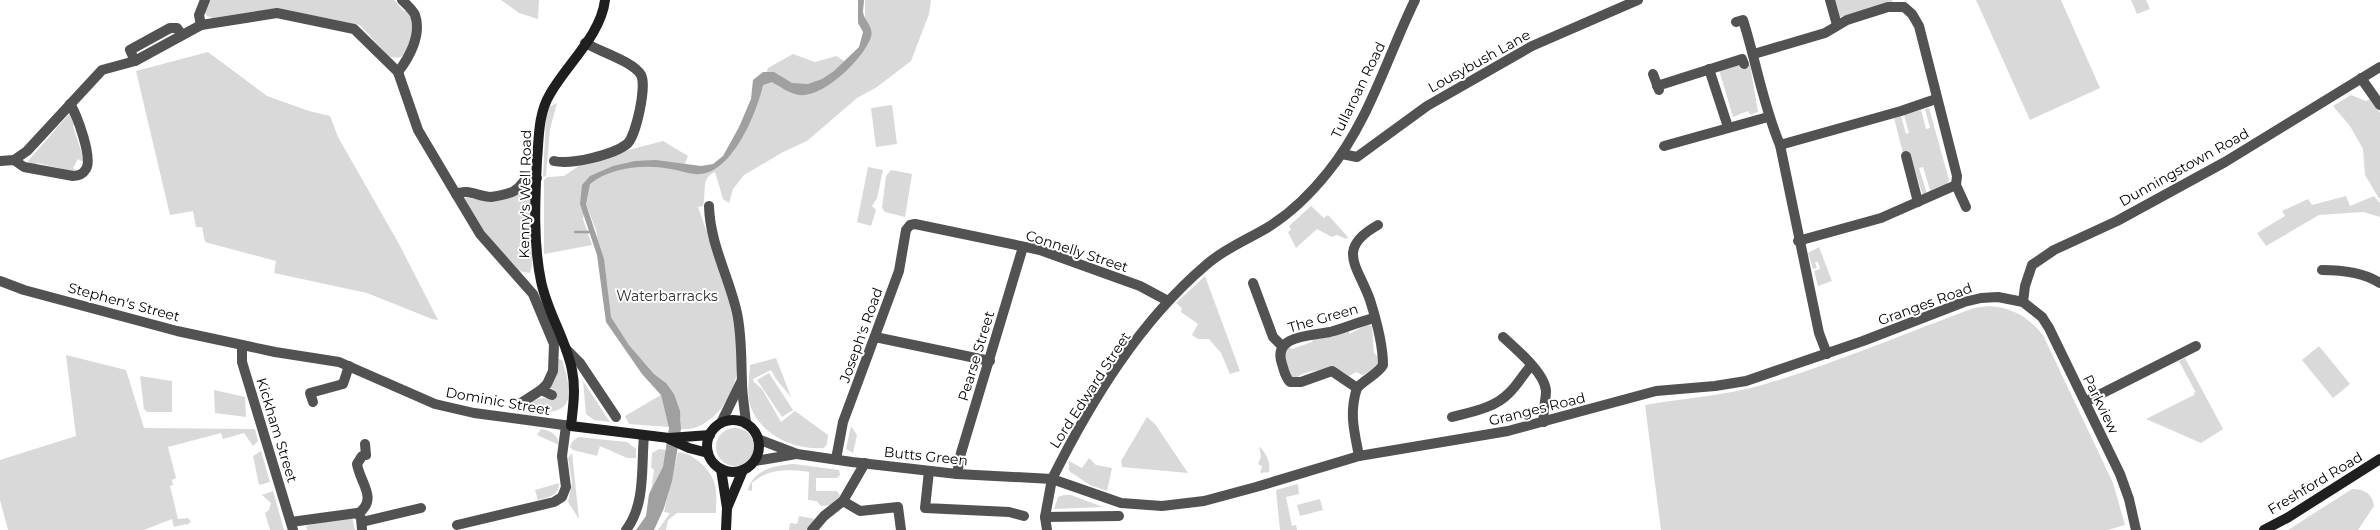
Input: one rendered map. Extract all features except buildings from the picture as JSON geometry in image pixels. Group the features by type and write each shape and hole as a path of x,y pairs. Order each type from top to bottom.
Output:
{"main road":[{"name":"Kenny's Well Road","path":"568,426 574,408 575,388 566,349 544,295 538,267 537,178 542,112 549,94 599,21 605,0"},
{"path":"738,421 746,424 758,439 758,454 755,461 743,470 736,472 720,469 715,465 708,453 710,435 721,423 738,421"},
{"name":"Dominic Street","path":"568,426 686,441 708,453"},
{"name":"Dominic Street","path":"686,441 710,435"},
{"name":"Freshford Road","path":"2264,530 2287,518 2380,460"},
{"path":"720,469 727,508 726,530"},
{"path":"727,508 743,470"}],"street":[{"path":"201,25 199,15 205,0"},
{"path":"398,72 406,61 416,38 415,15 402,0"},
{"name":"Tullaroan Road","path":"1218,255 1271,225 1299,203 1329,172 1342,154 1365,112 1415,0"},
{"name":"Lousybush Lane","path":"1342,154 1357,157 1427,106 1532,46 1638,0"},
{"path":"1830,0 1837,25"},
{"path":"1754,54 1825,34 1837,25 1898,3 1912,14 1919,26 1957,176 1956,185 1966,207"},
{"path":"0,161 14,160 27,151 102,70 135,61 201,25 277,13 354,29 398,72 418,130 480,234 524,284 538,303 554,350 552,372 541,390 521,403"},
{"path":"1736,22 1743,20 1754,54 1768,117 1780,146 1798,241 1819,332 1827,354"},
{"path":"135,61 130,50 174,28 182,35"},
{"path":"554,161 570,163 619,149 628,142 642,101 643,84 641,75 634,68 585,43"},
{"path":"1653,74 1658,88 1742,59 1744,64"},
{"name":"Dunningstown Road","path":"2023,302 2024,286 2032,265 2046,255 2117,221 2225,162 2380,67"},
{"path":"1709,70 1728,127"},
{"path":"2361,78 2380,105"},
{"path":"1780,146 1936,99"},
{"path":"14,160 24,166 73,176 80,175 86,169 89,159 75,113 70,104"},
{"path":"1664,147 1768,117"},
{"path":"1906,156 1918,202"},
{"path":"456,194 465,192 491,197 514,192 524,180 537,178"},
{"path":"1798,241 1854,227 1956,185"},
{"path":"709,206 714,244 731,290 740,327 743,360 741,381 746,424"},
{"name":"Connelly Street","path":"916,224 1040,250 1140,286 1168,301"},
{"name":"Joseph's Road","path":"836,460 843,422 899,271 906,230 910,225 916,224"},
{"path":"1359,456 1351,414 1352,403 1357,388 1364,379 1380,371 1383,365 1375,318 1369,298 1355,270 1352,255 1356,243 1367,231 1378,225"},
{"name":"Pearse Street","path":"957,474 961,453 1023,246"},
{"name":"Lord Edward Street","path":"1047,530 1045,517 1052,479 1067,448 1125,354 1168,301 1218,255"},
{"path":"2322,270 2342,270 2373,279 2380,283"},
{"name":"Stephen's Street","path":"0,281 24,290 110,314 242,345"},
{"path":"1253,283 1273,337 1282,346"},
{"name":"Granges Road","path":"1052,479 1121,503 1162,506 1204,500 1247,490 1359,456 1463,440 1544,422 1656,391 1715,386 1746,381 1827,354 1964,302 1998,296 2023,302"},
{"name":"Parkview","path":"2023,302 2042,316 2085,402 2120,474 2129,499 2136,530"},
{"name":"The Green","path":"1357,388 1332,371 1301,382 1290,382 1279,356 1282,346 1288,341 1310,334 1329,332 1375,318"},
{"path":"875,337 990,361"},
{"path":"1503,337 1544,381 1546,392 1542,411 1544,422"},
{"name":"Dominic Street","path":"242,345 349,366 429,402 474,413 568,426"},
{"name":"Kickham Street","path":"242,345 242,362 292,526"},
{"path":"2085,402 2196,346"},
{"name":"Kenny's Well Road","path":"566,349 580,363 616,417"},
{"path":"313,402 310,393 343,384 349,366"},
{"path":"1452,417 1483,408 1500,400 1509,394 1531,366"},
{"path":"721,423 741,381"},
{"path":"541,390 552,395"},
{"path":"457,525 554,502 562,497 566,488 562,456 568,426"},
{"path":"626,530 636,514 640,495 644,436"},
{"name":"Butts Green","path":"758,439 797,454 836,460 957,474 1052,479"},
{"path":"361,522 368,500 357,464 362,456 366,455 365,444"},
{"name":"Butts Green","path":"755,461 797,454"},
{"path":"812,530 824,516 843,501 865,463"},
{"path":"929,471 925,508 1009,512 1024,516"},
{"path":"843,501 860,511 898,507 901,530"},
{"path":"292,526 361,522 421,508"},
{"path":"1045,517 1119,516"}],"green space":[{"path":"207,0 394,0 404,11 409,11 412,27 411,44 404,56 397,58 388,56 360,25 278,8 213,18 207,16 203,10"},
{"path":"501,0 539,0 538,19 519,13"},
{"name":"Waterbarracks","path":"865,0 931,0 929,14 911,61 877,87 857,98 807,141 783,152 744,175 733,189 729,203 723,199 715,172 707,178 703,206 698,207 725,286 730,307 737,348 737,373 731,393 715,415 699,426 691,429 681,429 681,419 666,383 654,374 629,345 611,317 596,230 586,204 583,219 592,245 544,254 544,180 548,177 564,176 583,163 598,158 663,141 688,156 682,171 701,174 733,152 747,127 768,68 793,54 815,62 836,56 849,64 869,39 865,19"},
{"path":"1835,0 1892,0 1893,3 1840,17"},
{"path":"1976,0 2061,0 2100,88 2030,120"},
{"path":"2131,0 2146,0 2150,9 2137,14"},
{"path":"208,52 267,96 309,111 330,116 338,137 399,244 438,320 367,293 274,273 276,261 205,242 202,227 196,227 193,211 170,215 136,71"},
{"path":"1738,65 1741,69 1750,65 1758,112 1750,115 1748,111 1733,117 1719,70"},
{"path":"2351,95 2366,101 2370,99 2380,113 2380,200 2365,175 2363,149 2350,126 2333,106"},
{"path":"557,103 550,129 546,176 543,177 546,116 549,107"},
{"path":"892,105 897,144 876,147 871,108"},
{"path":"1929,108 1949,180 1947,184 1931,193 1923,167 1919,168 1927,194 1923,196 1909,151 1903,153 1894,118 1901,116 1906,134 1909,133 1904,115 1921,110 1926,129 1930,128 1925,109"},
{"path":"69,114 73,115 76,122 73,126 85,163 78,159 73,168 78,172 70,174 67,170 37,163 35,166 30,165 28,161"},
{"path":"868,167 883,170 877,198 872,206 876,210 871,226 857,222"},
{"path":"891,170 912,174 905,217 885,212 882,208 886,176"},
{"path":"523,186 531,187 532,266 530,273 518,271 483,233 461,197 487,201"},
{"path":"2346,196 2350,206 2374,196 2380,203 2380,217 2363,212 2319,215 2266,246 2257,233 2285,216 2282,211 2308,199 2312,205"},
{"path":"1311,206 1324,218 1328,215 1348,237 1346,239 1337,235 1332,237 1317,229 1296,248 1288,232 1291,230 1289,226"},
{"path":"1819,247 1832,281 1818,286 1814,271 1820,269 1818,262 1815,262 1817,268 1813,269 1808,253"},
{"path":"1205,276 1240,371 1230,374 1221,353 1209,339 1198,339 1192,335 1198,324 1181,312 1182,308 1176,303"},
{"path":"1989,306 2020,314 2043,335 2113,483 2125,525 2108,530 1661,530 1645,405 1719,394 1762,385 1842,358 1974,308"},
{"path":"1367,324 1372,327 1374,353 1380,359 1379,365 1363,375 1356,372 1349,376 1335,368 1308,372 1294,381 1289,374 1284,355 1288,347 1292,349 1312,342 1314,338 1329,338 1348,331 1350,334"},
{"path":"2319,346 2350,384 2333,398 2302,360"},
{"path":"66,355 126,370 144,428 255,429 258,441 253,446 244,433 223,439 221,433 168,447 176,478 172,480 173,485 170,486 178,519 188,518 191,522 187,525 174,527 172,519 144,530 8,530 0,500 0,460 76,436"},
{"path":"555,358 562,360 569,387 569,397 566,404 552,412 524,411 521,407 529,402 552,398 557,393 550,387"},
{"path":"776,358 791,397 771,370 753,379 754,382 762,389 781,422 795,411 828,435 827,444 824,448 813,448 790,443 770,432 755,416 750,405 749,396 750,365"},
{"path":"2185,358 2223,429 2201,443 2146,419 2194,395 2195,391 2179,361"},
{"path":"769,373 793,410 782,417 757,380"},
{"path":"140,376 172,381 172,412 147,412 144,409"},
{"path":"583,381 610,422 594,420 586,414"},
{"path":"214,390 245,397 246,417 215,413"},
{"path":"661,395 669,427 629,424 625,416"},
{"path":"1147,417 1155,424 1188,473 1122,467 1121,461"},
{"path":"851,426 857,435 853,453 846,449"},
{"path":"735,428 749,433 754,447 749,461 735,466 721,461 716,447 721,433"},
{"path":"541,429 553,434 557,438 559,445 537,435"},
{"path":"578,437 627,442 636,449 636,458 627,458 600,446 597,456 573,450 570,447 572,442"},
{"path":"1259,446 1267,457 1269,472 1260,473 1262,466 1258,464 1261,456"},
{"path":"659,449 667,450 665,484 649,494 651,492 654,470 651,467 652,453"},
{"path":"261,451 270,482 259,485 253,456"},
{"path":"678,452 696,459 710,474 716,488 716,513 677,513 668,520 666,530 658,530 670,513 664,512"},
{"path":"572,453 579,519 568,502 572,483 568,458"},
{"path":"1089,458 1096,465 1112,468 1107,491 1090,485 1069,471 1069,461 1082,468"},
{"path":"794,464 839,470 840,475 837,478 816,478 816,491 837,491 840,496 832,505 821,506 817,501 808,500 809,472 794,470 772,472 765,475 752,483 752,491 748,490 755,477 766,469"},
{"path":"559,483 555,493 538,500 535,490"},
{"path":"1298,484 1299,494 1286,497 1292,526 1296,525 1297,530 1280,530 1276,490"},
{"path":"2352,489 2367,493 2374,506 2358,530 2288,530"},
{"path":"273,491 284,530 270,530 265,513 269,510 271,503 262,495"},
{"path":"1071,495 1103,507 1054,509 1058,497"},
{"path":"1320,499 1323,510 1300,516 1297,505"},
{"path":"799,516 815,519 806,530 789,530 790,523 797,524"},
{"path":"352,517 355,530 307,530 306,526 309,525"}],"shaded area":[{"path":"858,0 864,0 863,12 872,33 867,46 852,65 831,84 809,94 795,94 772,82 763,85 755,110 742,139 723,163 712,171 697,174 650,167 628,168 598,178 590,184 586,204 604,259 611,317 629,345 654,374 666,383 674,394 680,411 681,429 672,481 664,508 654,530 636,530 646,516 649,494 663,467 669,428 661,395 642,374 606,322 597,255 580,204 582,185 590,176 613,166 635,161 656,160 701,166 713,164 723,156 739,127 751,99 753,80 763,72 774,72 792,83 808,84 822,79 834,71 859,47 863,32 858,23"}],"waterway":[{"path":"575,232 591,232"}]}
